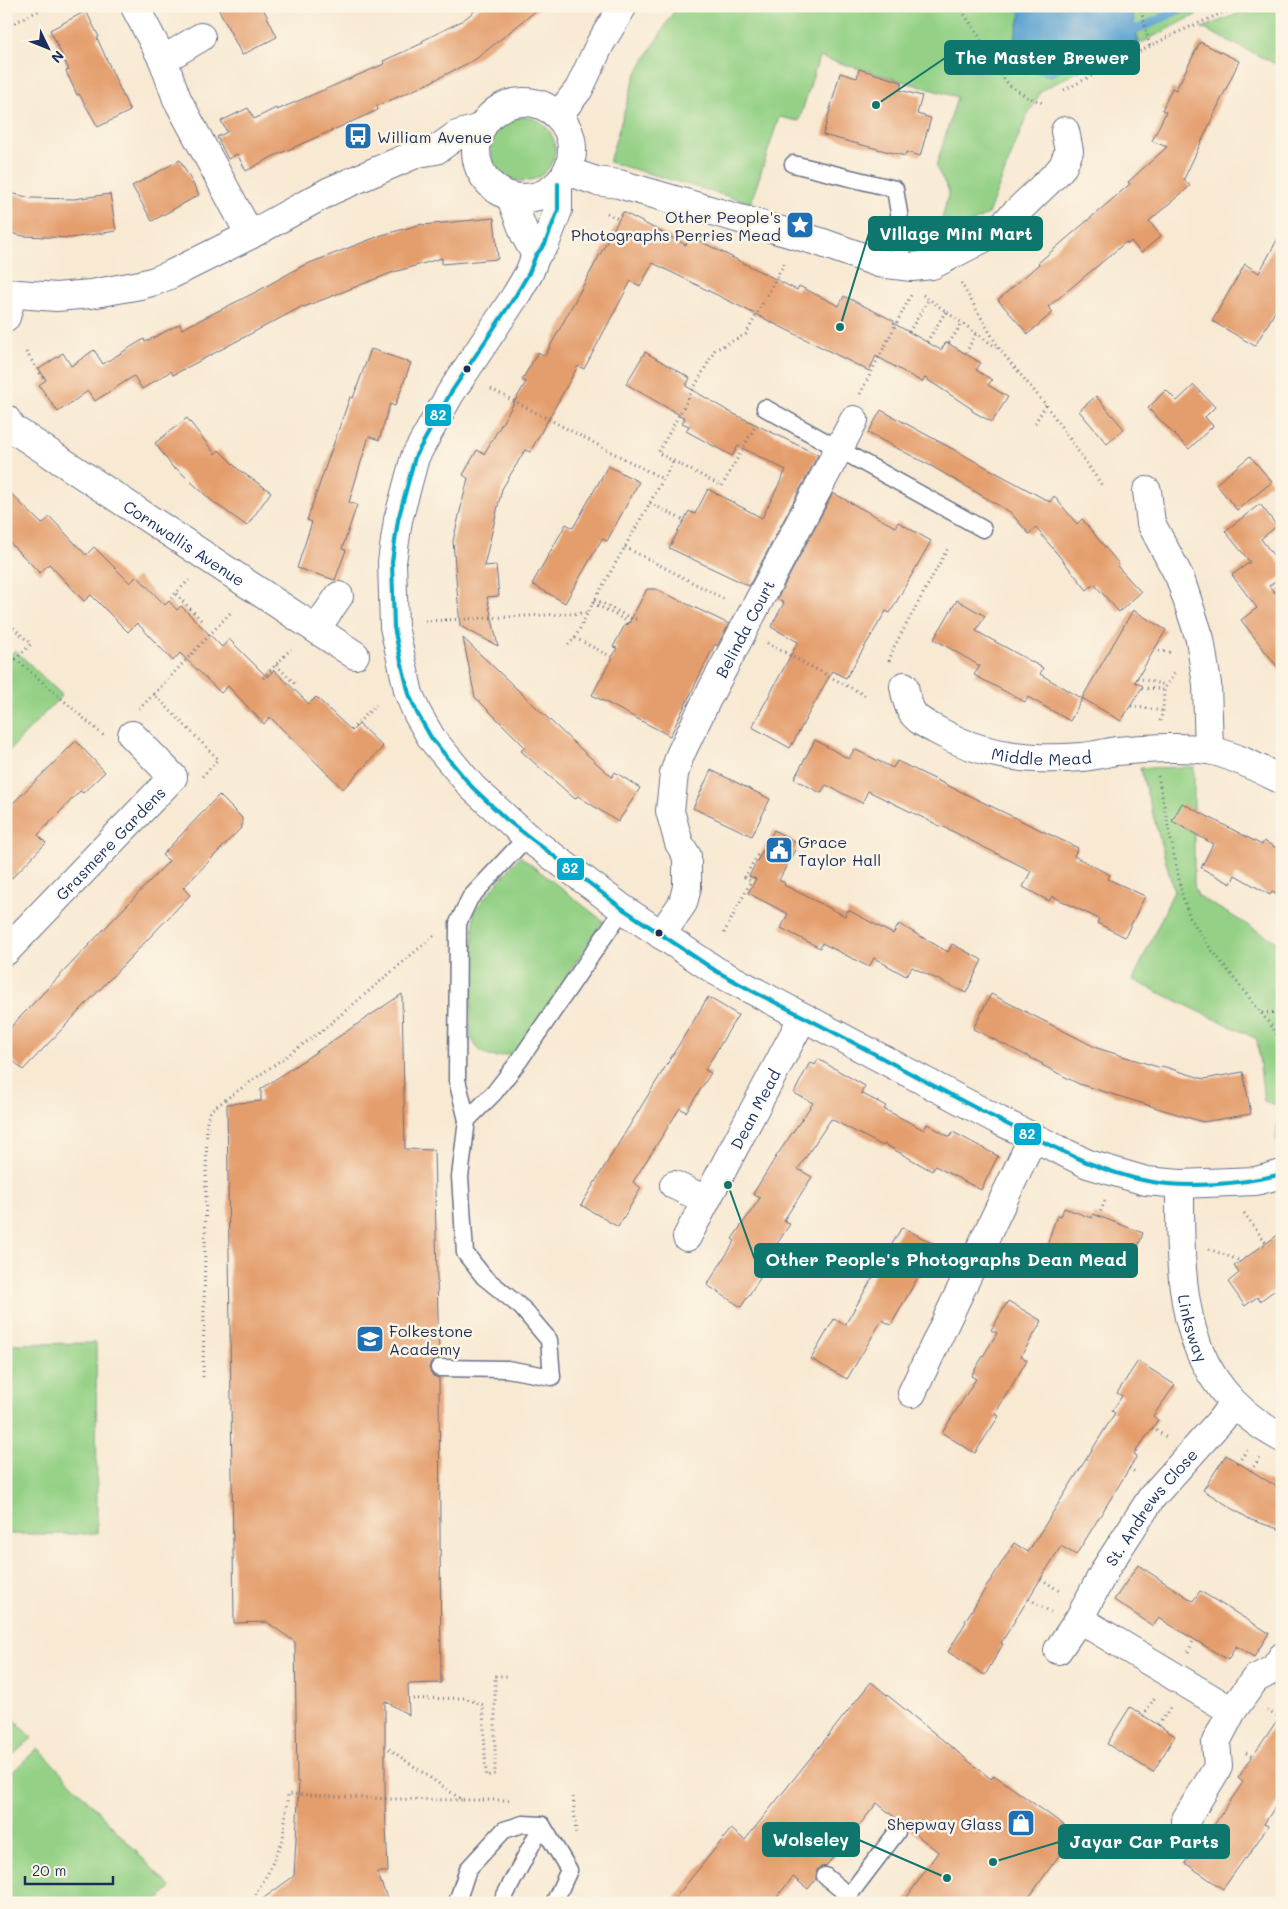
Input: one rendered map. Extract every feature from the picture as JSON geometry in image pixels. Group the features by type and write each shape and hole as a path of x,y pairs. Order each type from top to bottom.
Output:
{"street":[{"path":"558,116 579,89 600,44 623,6"},
{"path":"135,7 163,60 176,99 250,235"},
{"path":"163,60 201,37"},
{"path":"436,150 482,175 493,187 510,198 523,199 538,196 550,190 562,177 572,157 572,142 567,128 558,116 545,106 531,102 516,102 502,107 480,128 475,144 476,160 482,175"},
{"path":"8,302 91,294 140,285 172,274 250,235 330,191 418,153 436,150 457,135 480,128"},
{"path":"562,177 619,184 820,242 879,263 912,267 932,265 982,240 1004,224 1063,166 1069,151 1065,131"},
{"path":"562,177 558,210 545,244 536,255 529,274 516,295 450,394 416,457 398,520 392,570 394,627 409,694 417,714 432,739 472,786 527,837 661,935 716,971 1033,1137 1088,1164 1146,1181 1180,1184 1256,1180 1282,1174"},
{"path":"510,198 525,236 536,255"},
{"name":"Belinda Court","path":"661,935 683,902 688,887 686,856 676,835 670,811 674,774 680,755 707,699 841,449 854,420"},
{"name":"Cornwallis Avenue","path":"8,425 355,655"},
{"path":"1147,492 1151,523 1180,578 1200,638 1207,684 1209,750"},
{"path":"316,629 339,596"},
{"name":"Middle Mead","path":"904,686 908,707 920,722 955,741 980,750 1017,758 1083,757 1116,751 1209,750 1256,766 1282,780"},
{"name":"Grasmere Gardens","path":"6,951 173,777 120,737"},
{"name":"Dean Mead","path":"687,1237 803,1017"},
{"path":"912,1393 1033,1137"},
{"name":"Linksway","path":"1180,1184 1181,1260 1192,1334 1200,1356 1218,1384 1233,1402 1263,1428 1272,1446"},
{"path":"674,1185 706,1200"},
{"name":"St. Andrews Close","path":"1058,1650 1069,1618 1106,1568 1152,1498 1221,1420 1233,1402"},
{"path":"1069,1618 1232,1711"},
{"path":"1185,1821 1218,1768 1216,1742 1232,1711 1255,1679 1274,1669 1282,1657"}],"lane":[{"path":"793,164 895,189 903,266"},
{"path":"765,408 983,529"},
{"path":"439,1368 507,1369 552,1377 549,1340 522,1308 484,1277 465,1253 460,1177 467,1120 457,1080 458,923 470,898 527,837"},
{"path":"467,1120 494,1093 519,1061 623,908"},
{"path":"460,1903 458,1899 468,1869 504,1830 523,1824 542,1824"},
{"path":"501,1903 542,1824"},
{"path":"542,1824 568,1870 554,1903"},
{"path":"825,1876 846,1899 897,1832"}],"path":[{"path":"6,27 48,6"},
{"path":"959,6 979,36 990,60 1009,85 1027,97 1044,103"},
{"path":"1064,90 1174,34 1222,13 1250,6"},
{"path":"1141,7 1150,47"},
{"path":"765,408 722,486 658,453 715,350 746,334 786,258"},
{"path":"961,283 1000,350 1046,405 1103,486"},
{"path":"854,420 853,407 913,292"},
{"path":"920,293 1000,350"},
{"path":"909,332 929,299"},
{"path":"927,342 946,311"},
{"path":"949,343 962,323"},
{"path":"966,353 976,333"},
{"path":"26,352 45,381"},
{"path":"491,389 663,479"},
{"path":"1035,423 1046,405"},
{"path":"568,645 575,638 587,613 673,462"},
{"path":"650,503 683,520"},
{"path":"625,548 749,622 868,697"},
{"path":"889,661 894,647 948,548"},
{"path":"171,598 189,580"},
{"path":"176,594 202,621"},
{"path":"594,601 632,619 636,619"},
{"path":"594,601 627,621 630,626"},
{"path":"154,694 234,610"},
{"path":"425,621 587,613"},
{"path":"6,621 31,644 16,659 120,737"},
{"path":"575,638 612,657"},
{"path":"262,678 290,649"},
{"path":"1154,650 1178,654"},
{"path":"276,665 295,684"},
{"path":"1159,724 1164,689 1176,670"},
{"path":"1137,678 1166,685"},
{"path":"1142,688 1164,689"},
{"path":"351,730 376,705"},
{"path":"1131,706 1162,711"},
{"path":"1156,767 1182,894 1190,918 1211,949 1273,1028 1282,1044"},
{"path":"724,933 751,880 745,877 758,854"},
{"path":"203,1377 207,1119 211,1110 323,1030 438,931 458,923"},
{"path":"1261,1013 1282,1012"},
{"path":"1099,1216 1110,1189"},
{"path":"1244,1213 1266,1244"},
{"path":"1208,1249 1241,1261"},
{"path":"1238,1463 1250,1445"},
{"path":"1251,1471 1272,1446"},
{"path":"1041,1579 1062,1593"},
{"path":"1028,1599 1069,1618"},
{"path":"408,1700 464,1698 482,1705 486,1776 495,1774 495,1676 510,1676"},
{"path":"1143,1716 1157,1695"},
{"path":"1158,1725 1173,1704"},
{"path":"385,1746 462,1800"},
{"path":"250,1903 268,1873 283,1840 288,1794 393,1799 512,1800"}],"green space":[{"path":"677,6 1025,6 1022,9 1015,37 1004,55 1067,68 1091,44 1132,44 1042,90 1026,118 988,214 936,243 949,191 936,167 957,97 819,57 799,121 779,117 751,203 609,162 635,76"},
{"path":"1130,6 1213,6 1139,44"},
{"path":"1263,6 1282,6 1282,67 1202,28 1242,12"},
{"path":"523,117 541,123 549,131 555,149 549,167 541,175 523,181 505,175 497,167 491,149 497,131 505,123"},
{"path":"15,650 62,695 6,754 6,660"},
{"path":"1194,767 1194,886 1198,896 1282,945 1282,1139 1276,1141 1279,1106 1264,1101 1257,1039 1133,980 1174,891 1140,768"},
{"path":"520,856 603,921 518,1050 496,1057 484,1054 474,1043 470,1035 474,911"},
{"path":"96,1343 97,1534 6,1534 6,1344"},
{"path":"6,1710 32,1738 6,1761"},
{"path":"38,1748 171,1888 156,1903 6,1903 6,1778"}],"water":[{"path":"1025,6 1131,7 1139,44 1091,44 1067,68 1051,76 1024,69 1004,55 1015,37 1022,9"}],"building":[{"path":"217,6 262,6 277,37 242,55"},
{"path":"481,6 542,6 476,59 425,85 377,106 378,110 272,157 246,171 237,154 228,159 217,137 227,132 221,121 248,108 254,119 276,108 277,110 384,64 383,61 423,43 422,41 462,21"},
{"path":"86,11 130,111 98,127 79,94 77,95 66,71 69,70 50,30"},
{"path":"1200,42 1239,61 1184,179 1190,186 1149,221 1161,236 1141,253 1131,241 1128,244 1126,242 1048,307 1053,312 1028,334 998,300 1130,184 1128,182 1167,147 1152,141 1166,112 1162,110 1172,88 1176,90"},
{"path":"859,69 902,82 900,90 922,96 917,114 931,118 920,156 906,152 905,156 823,135 840,73 857,78"},
{"path":"180,160 199,195 152,221 132,186"},
{"path":"6,192 31,198 74,199 110,194 116,231 71,238 23,236 6,232"},
{"path":"623,212 686,245 690,236 797,290 799,286 839,306 844,296 894,321 893,323 941,350 946,342 981,363 976,370 992,380 988,385 1008,397 992,422 972,411 972,409 925,378 922,382 876,356 869,371 653,263 640,286 631,281 584,369 578,366 530,452 525,450 502,489 484,566 496,565 499,596 487,597 498,646 460,626 453,541 468,478 463,475 477,450 484,454 526,382 522,380 538,352 545,356"},
{"path":"494,218 498,259 442,264 442,258 391,273 303,306 173,375 171,371 142,389 134,376 95,401 88,391 58,412 39,385 46,380 39,369 63,353 71,366 94,350 103,364 144,339 145,342 180,324 182,329 256,292 302,266 382,235 422,224"},
{"path":"1282,231 1282,300 1255,346 1212,321 1245,264 1259,273"},
{"path":"371,349 411,363 395,406 390,404 379,440 369,436 349,502 357,505 342,549 346,550 335,580 297,568 312,522 307,520 350,397 353,398"},
{"path":"645,352 690,378 686,386 728,411 818,455 749,586 669,548 689,511 695,514 708,489 762,518 786,470 738,446 732,456 686,431 689,426 682,423 685,418 626,384"},
{"path":"1194,385 1215,407 1205,417 1213,426 1189,449 1148,408 1166,390 1177,401"},
{"path":"1096,396 1124,429 1107,444 1079,411"},
{"path":"881,410 1050,502 1054,496 1077,524 1082,519 1119,564 1117,566 1141,592 1119,612 1094,584 1087,590 1036,528 1029,534 1010,512 933,467 868,433"},
{"path":"187,418 215,454 219,450 239,470 271,492 247,526 212,501 176,468 174,469 155,443"},
{"path":"1250,456 1272,482 1237,510 1216,484"},
{"path":"608,466 639,482 607,541 602,539 565,603 532,584 566,524 573,528"},
{"path":"6,489 42,524 50,517 86,555 94,547 130,583 137,576 165,605 169,601 177,610 181,606 222,647 229,639 267,677 274,670 309,704 316,697 352,731 359,724 383,747 343,789 270,717 264,724 228,686 221,693 180,653 173,661 137,623 128,632 91,595 84,601 49,564 40,573 6,539"},
{"path":"833,493 895,527 898,522 931,541 890,613 886,611 846,678 832,671 790,748 752,727 798,642 771,627 784,603 777,599"},
{"path":"1260,504 1277,526 1261,539 1282,567 1282,576 1269,586 1275,593 1282,588 1282,673 1241,620 1257,608 1232,575 1250,562 1225,531"},
{"path":"647,589 656,589 729,624 717,646 715,644 670,736 592,695 617,648 613,647 626,623 628,625"},
{"path":"957,600 985,616 976,631 1043,668 1040,674 1082,699 1070,721 1028,697 1025,702 974,675 980,666 934,639"},
{"path":"1133,610 1166,630 1135,682 1143,686 1121,721 1082,698"},
{"path":"463,638 612,777 615,772 640,788 618,822 578,796 575,799 521,751 525,747 475,697"},
{"path":"815,740 849,759 854,749 893,768 897,761 1078,848 1074,856 1110,875 1108,879 1145,896 1125,937 1097,923 1099,919 1052,896 1049,901 1023,887 1031,871 942,826 868,791 862,803 826,785 821,793 794,779"},
{"path":"76,741 105,772 83,793 80,791 38,835 46,843 6,884 6,810"},
{"path":"711,770 770,799 752,836 693,808"},
{"path":"219,795 242,818 242,827 183,888 190,895 23,1070 6,1054 6,1032 169,861 162,855"},
{"path":"1182,803 1262,845 1264,841 1282,851 1282,897 1272,892 1270,895 1235,875 1231,884 1201,868 1213,844 1172,821"},
{"path":"774,830 798,844 779,880 785,883 784,885 845,916 848,910 893,934 899,924 948,952 952,944 982,960 966,993 912,967 906,976 874,958 869,967 822,943 820,948 781,928 788,914 748,893 756,879 749,876"},
{"path":"402,994 405,1149 434,1150 439,1358 431,1362 429,1368 433,1376 439,1378 441,1683 408,1684 409,1715 385,1701 385,1804 388,1872 377,1872 389,1903 257,1903 294,1876 299,1782 297,1782 295,1642 267,1622 234,1623 227,1104 261,1101 261,1089"},
{"path":"991,994 1097,1048 1161,1068 1162,1066 1204,1079 1243,1072 1251,1114 1203,1122 1079,1084 973,1029"},
{"path":"708,997 738,1015 705,1070 711,1073 686,1112 680,1108 633,1182 641,1188 618,1227 581,1205"},
{"path":"818,1059 865,1086 861,1093 886,1106 884,1109 924,1130 927,1124 950,1137 953,1132 998,1156 981,1190 935,1166 932,1171 884,1144 883,1146 831,1119 798,1169 812,1177 784,1220 790,1224 762,1267 766,1269 741,1307 707,1285 735,1241 732,1239 760,1198 753,1194 813,1103 794,1093 810,1062 815,1065"},
{"path":"1064,1208 1092,1218 1093,1214 1143,1233 1129,1272 1078,1253 1077,1259 1053,1250 1054,1247 1047,1245 1057,1215 1061,1216"},
{"path":"902,1227 941,1248 927,1275 921,1272 891,1325 882,1320 847,1379 811,1359 834,1319 845,1325"},
{"path":"1282,1232 1282,1285 1260,1301 1257,1297 1245,1306 1228,1282 1239,1273 1234,1266"},
{"path":"1008,1301 1042,1321 1021,1356 1027,1360 995,1414 999,1416 975,1453 942,1433 976,1379 971,1376 997,1333 991,1330"},
{"path":"1138,1361 1175,1385 1153,1416 1158,1420 1134,1454 1137,1456 1076,1555 1061,1546 1001,1643 1003,1644 985,1675 948,1652 965,1621 1014,1543 1028,1552 1115,1413 1112,1411 1122,1396 1117,1393"},
{"path":"1226,1455 1282,1490 1282,1530 1251,1520 1203,1490"},
{"path":"1138,1565 1193,1601 1200,1591 1269,1633 1254,1657 1236,1646 1228,1660 1159,1618 1153,1626 1114,1600"},
{"path":"871,1682 991,1779 994,1775 1075,1833 1025,1903 903,1903 938,1852 877,1803 826,1866 817,1870 816,1879 808,1889 793,1877 772,1903 671,1903 731,1829 745,1840"},
{"path":"1130,1707 1175,1736 1153,1772 1107,1744"},
{"path":"1282,1713 1282,1796 1264,1824 1268,1826 1223,1889 1185,1863 1206,1832 1208,1834 1243,1782 1238,1778"}],"waterway":[{"path":"1136,29 1187,6"}],"transit line":[{"name":"82","path":"558,184 558,210 545,244 536,255 529,273 516,295 450,394 415,457 398,520 392,562 394,627 409,694 417,713 432,739 472,787 507,820 623,909 716,971 988,1114 1082,1160 1114,1172 1147,1181 1197,1185 1233,1183 1282,1174"}],"place":[{"name":"The Master Brewer","path":"876,105"},
{"name":"William Avenue","path":"358,136"},
{"name":"Other People's Photographs Perries Mead","path":"800,225"},
{"name":"Village Mini Mart","path":"840,327"},
{"name":"Grace Taylor Hall","path":"779,850"},
{"name":"Other People's Photographs Dean Mead","path":"728,1185"},
{"name":"Folkestone Academy","path":"370,1339"},
{"name":"Shepway Glass","path":"1021,1823"},
{"name":"Jayar Car Parts","path":"993,1862"},
{"name":"Wolseley","path":"947,1878"}]}
